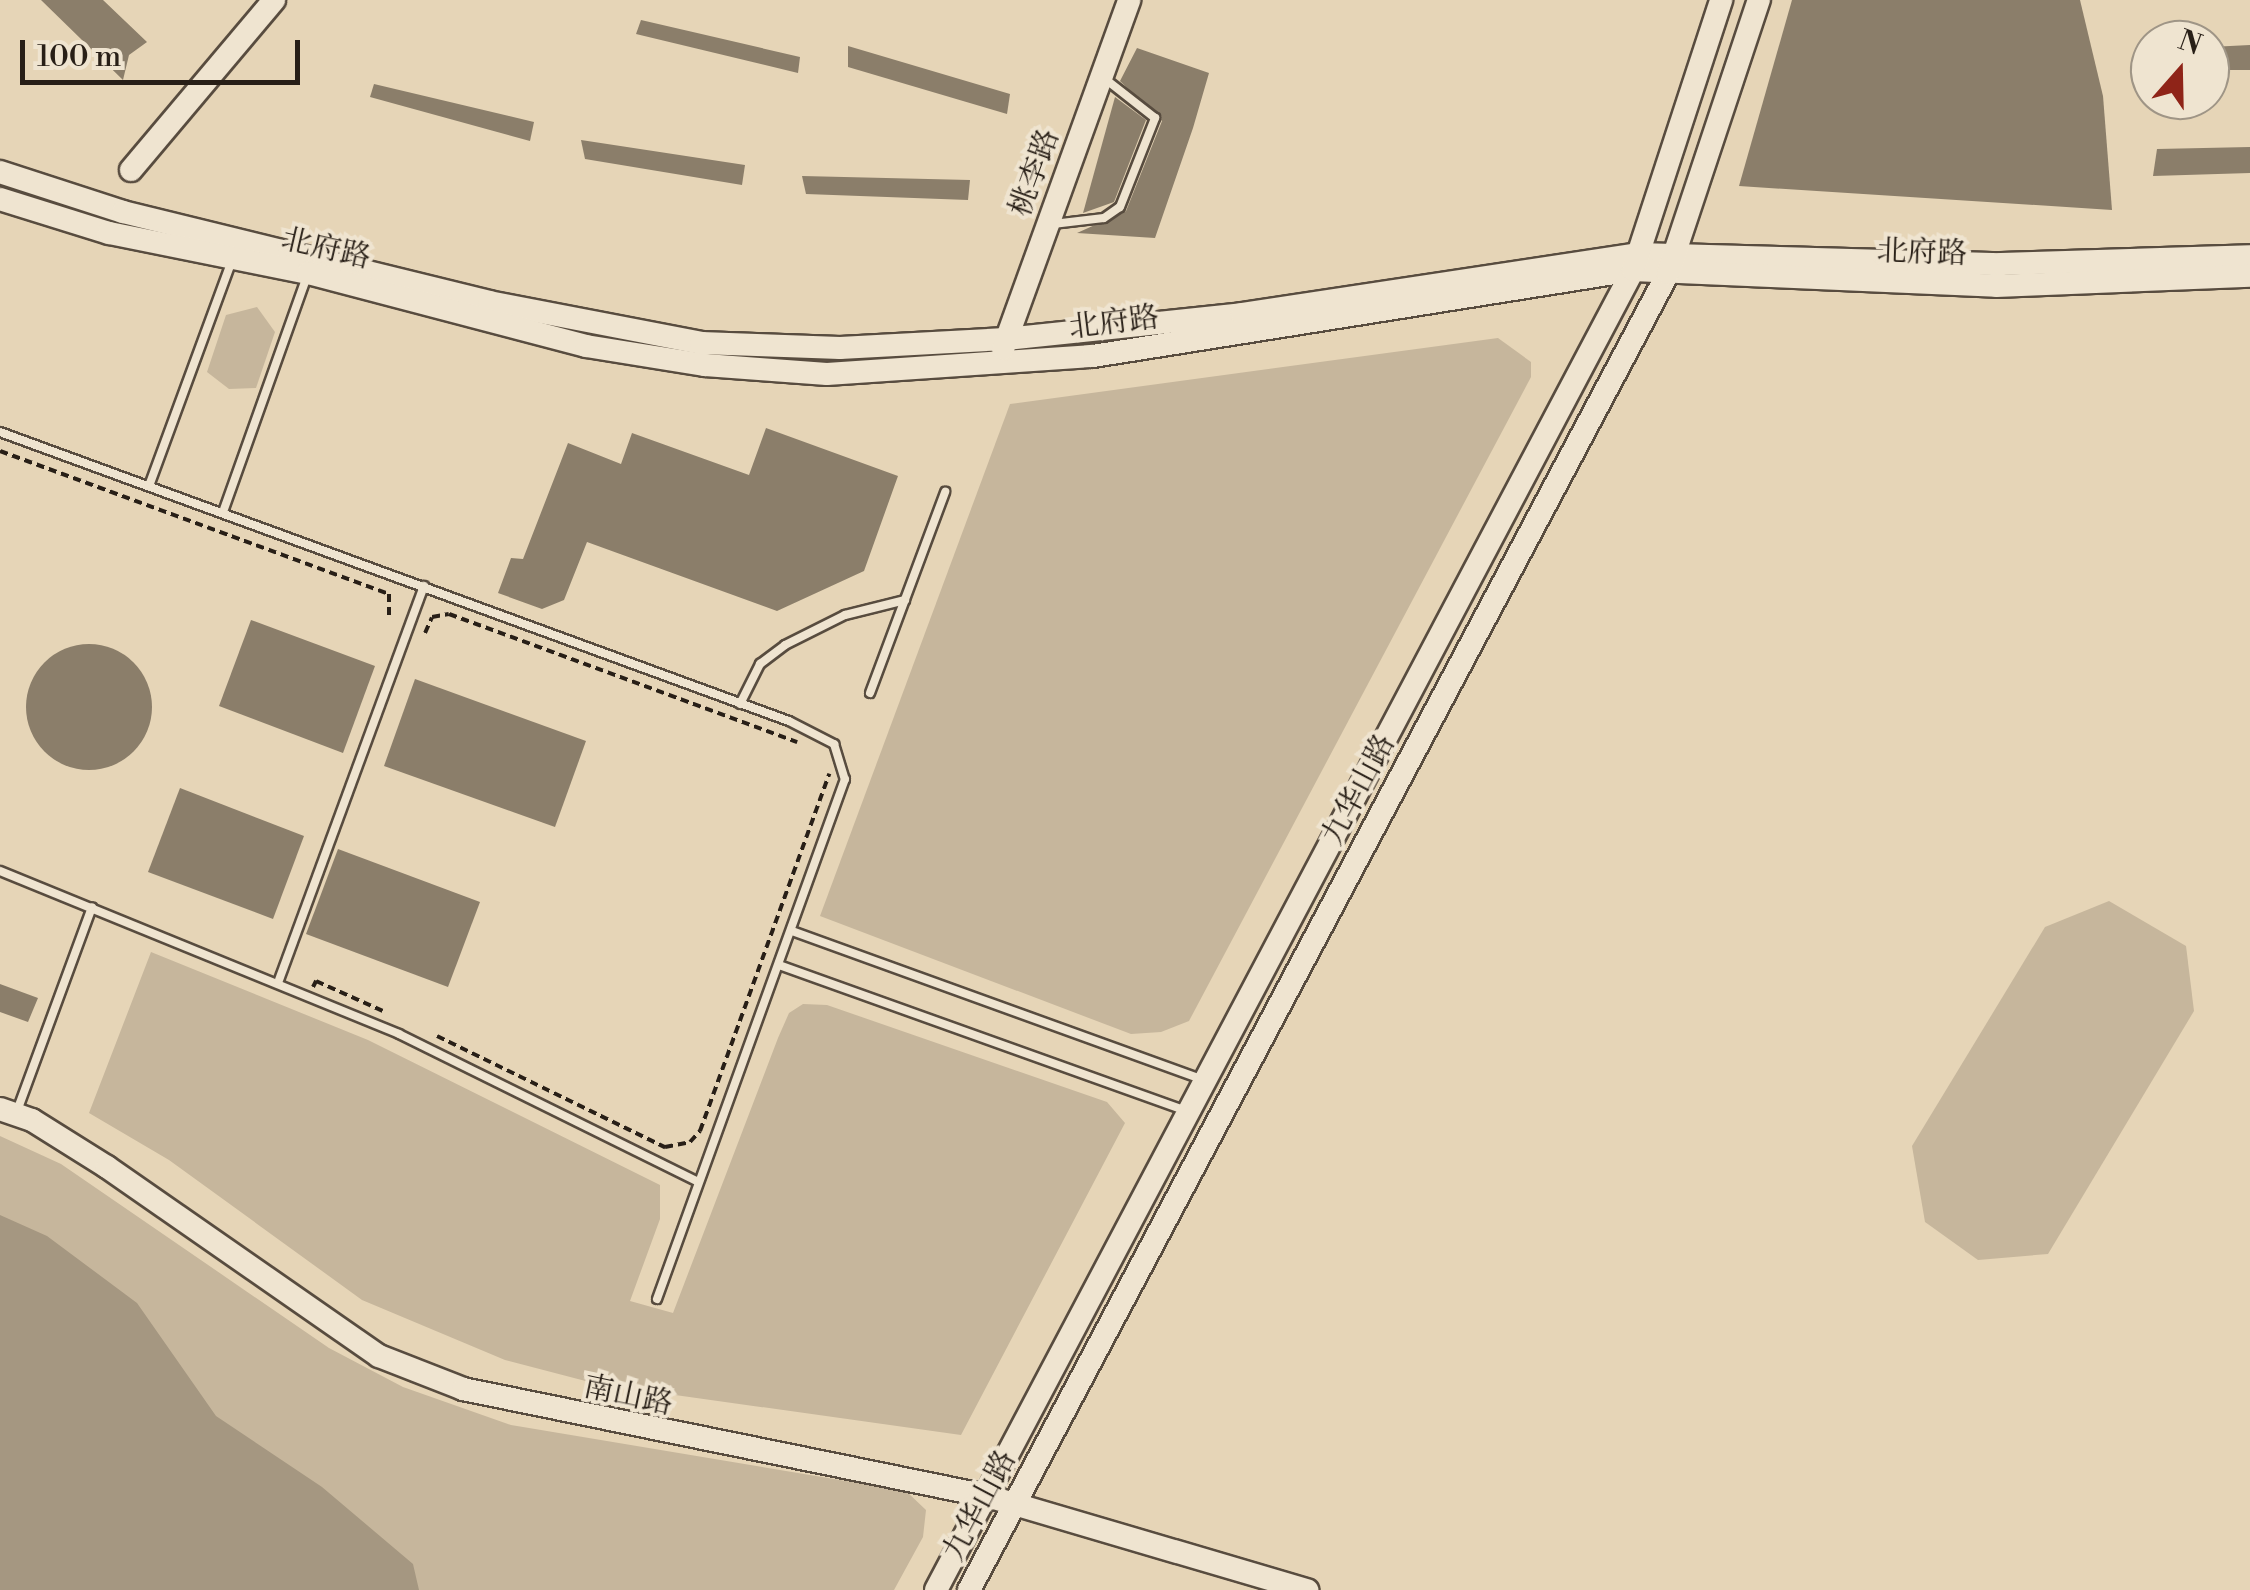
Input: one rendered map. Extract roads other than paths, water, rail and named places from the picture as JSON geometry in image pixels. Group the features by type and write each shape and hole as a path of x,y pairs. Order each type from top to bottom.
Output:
{"main road":[{"path":"131,170 274,0"},
{"name":"桃李路","path":"996,367 1129,0"},
{"name":"九华山路","path":"936,1590 1636,262 1722,0"},
{"name":"九华山路","path":"969,1590 1671,264 1758,0"},
{"name":"北府路","path":"0,172 123,212 489,302 701,344 840,348 1006,340 1242,314 1636,262 1996,286 2250,276"},
{"name":"北府路","path":"0,199 108,233 308,273 586,346 705,365 827,374 996,367 1239,336 1636,262"},
{"name":"北府路","path":"1671,264 2001,264 2250,256"},
{"name":"南山路","path":"8,1112 107,1167 379,1356 429,1376 604,1422 987,1496 1307,1590"}],"lane":[{"path":"1048,224 1104,218 1120,207 1155,118 1101,78"},
{"path":"149,486 232,258"},
{"path":"223,512 308,273"},
{"path":"0,432 740,704 816,734 842,757 845,779 657,1299"},
{"path":"870,693 946,492"},
{"path":"279,980 424,586"},
{"path":"740,704 760,664 785,646 845,615 905,600"},
{"path":"0,871 279,980 698,1182"},
{"path":"8,1112 92,907"},
{"path":"792,931 1203,1080"},
{"path":"779,965 1186,1110"}]}
